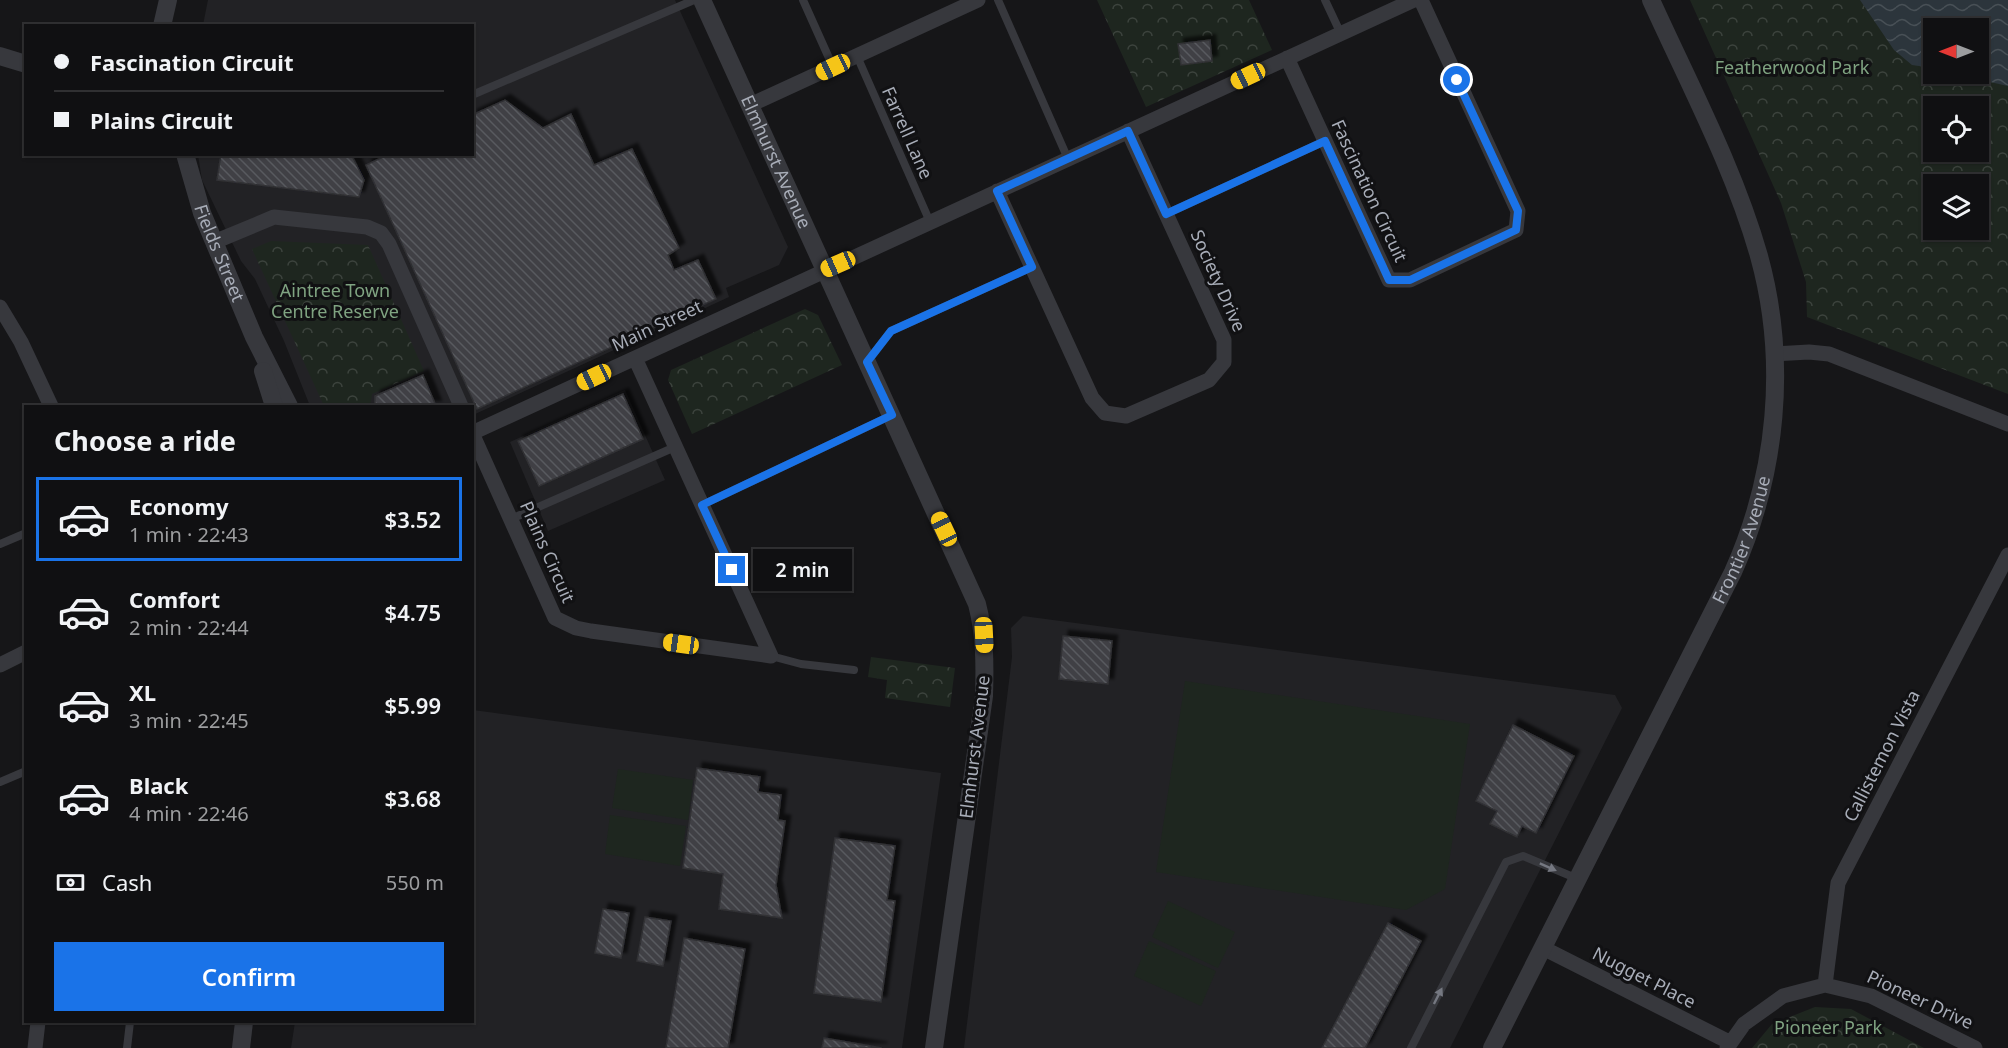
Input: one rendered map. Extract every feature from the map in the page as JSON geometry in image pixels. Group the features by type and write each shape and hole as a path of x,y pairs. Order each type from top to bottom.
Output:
{"street":[{"name":"Elmhurst Avenue","path":"702,0 977,604 984,635 984,696 934,1048"},
{"path":"750,105 978,0"},
{"name":"Main Street","path":"474,433 1414,0"},
{"name":"Fascination Circuit","path":"1287,58 1389,280 1410,280 1516,230 1518,211 1421,0"},
{"name":"Frontier Avenue","path":"1492,1048 1717,606 1747,540 1765,483 1771,445 1774,354 1768,298 1747,218 1651,0"},
{"path":"162,24 168,1"},
{"path":"168,1 169,24"},
{"path":"0,56 24,63"},
{"name":"Society Drive","path":"997,191 1095,404 1111,415 1133,414 1209,380 1220,369 1226,355 1224,340 1128,131"},
{"name":"Fields Street","path":"183,159 214,242 254,337 288,405"},
{"path":"214,242 273,217 367,227 381,233 389,244 461,405"},
{"path":"0,307 21,342 51,405"},
{"name":"Fields Street","path":"254,337 274,405"},
{"path":"1774,354 1809,352 1829,354 2008,424"},
{"path":"635,358 771,656"},
{"name":"Plains Circuit","path":"474,435 555,618 576,628 591,631 771,656"},
{"name":"Callistemon Vista","path":"1825,985 1838,883 2008,555"},
{"path":"0,665 24,653"},
{"name":"Nugget Place","path":"1543,948 1728,1045"},
{"name":"Pioneer Drive","path":"1728,1045 1744,1024 1783,996 1825,985 1872,996 1975,1048"},
{"path":"35,1048 39,1023"},
{"path":"241,1048 244,1023"}],"lane":[{"path":"474,94 694,0"},
{"path":"803,0 833,67"},
{"path":"998,0 1068,159"},
{"path":"1325,0 1341,33"},
{"name":"Farrell Lane","path":"857,56 930,222"},
{"path":"1166,214 1325,141"},
{"path":"867,362 891,331 1032,267"},
{"path":"702,505 892,415"},
{"path":"511,519 675,447"},
{"path":"0,544 24,533"},
{"name":"Plains Circuit","path":"771,656 801,664 854,670"},
{"path":"0,782 24,772"},
{"path":"1411,1048 1506,862 1524,856 1578,879"},
{"path":"127,1048 130,1023"}],"shaded area":[{"path":"208,0 675,0 788,247 779,265 726,288 729,297 474,415 474,405 310,405 284,341 255,279 241,261 202,180 198,156 474,156 474,24 203,24"},
{"path":"625,390 665,480 548,531 510,442"},
{"path":"1023,616 1615,695 1622,708 1450,1048 964,1048 1012,657 1011,628"},
{"path":"474,710 941,773 902,1048 291,1048 295,1023 474,1023"}],"green space":[{"path":"1097,0 1249,0 1272,50 1146,107"},
{"name":"Featherwood Park","path":"1690,0 2008,0 2008,394 1807,317 1806,282 1781,203"},
{"name":"Aintree Town Centre Reserve","path":"271,241 368,245 424,371 372,394 370,405 324,405 252,249"},
{"path":"805,309 818,315 842,365 692,434 668,380 671,370"},
{"path":"871,657 955,668 950,707 885,698 887,680 868,677"},
{"path":"1185,681 1470,724 1445,889 1406,910 1156,872"},
{"path":"618,769 693,780 688,820 612,808"},
{"path":"610,815 686,826 680,866 605,854"},
{"path":"1168,901 1235,932 1218,968 1152,937"},
{"path":"1149,941 1216,971 1201,1006 1134,976"},
{"name":"Pioneer Park","path":"1815,1007 1851,1009 1924,1048 1752,1048 1772,1024"}],"water":[{"path":"1860,0 2008,0 2008,86 1989,82 1989,18 1923,18 1923,67 1912,65 1894,50"}],"building":[{"path":"1210,40 1212,61 1181,65 1178,44"},
{"path":"505,100 543,128 571,114 594,165 632,149 679,248 668,255 674,270 698,260 716,299 477,409 366,165 385,156 474,156 474,114"},
{"path":"221,156 352,156 364,180 359,197 217,180"},
{"path":"423,375 436,405 375,405 375,396"},
{"path":"623,394 643,439 539,486 518,441"},
{"path":"1063,636 1112,641 1108,684 1059,679"},
{"path":"1513,725 1574,756 1536,833 1522,826 1517,837 1490,824 1497,811 1476,801"},
{"path":"697,768 760,777 758,792 781,795 778,820 785,821 776,885 782,918 719,909 723,874 683,868"},
{"path":"835,838 895,846 887,900 895,901 881,1002 814,993"},
{"path":"603,909 629,913 621,958 595,953"},
{"path":"645,917 671,921 663,966 637,961"},
{"path":"1388,923 1421,941 1365,1048 1322,1048"},
{"path":"684,938 745,949 728,1048 666,1048"},
{"path":"824,1038 882,1048 822,1048"}],"route":[{"path":"732,570 702,505 892,415 867,362 891,331 1032,267 997,191 1128,131 1166,214 1325,141 1389,280 1410,280 1516,230 1518,211 1457,80"}]}
